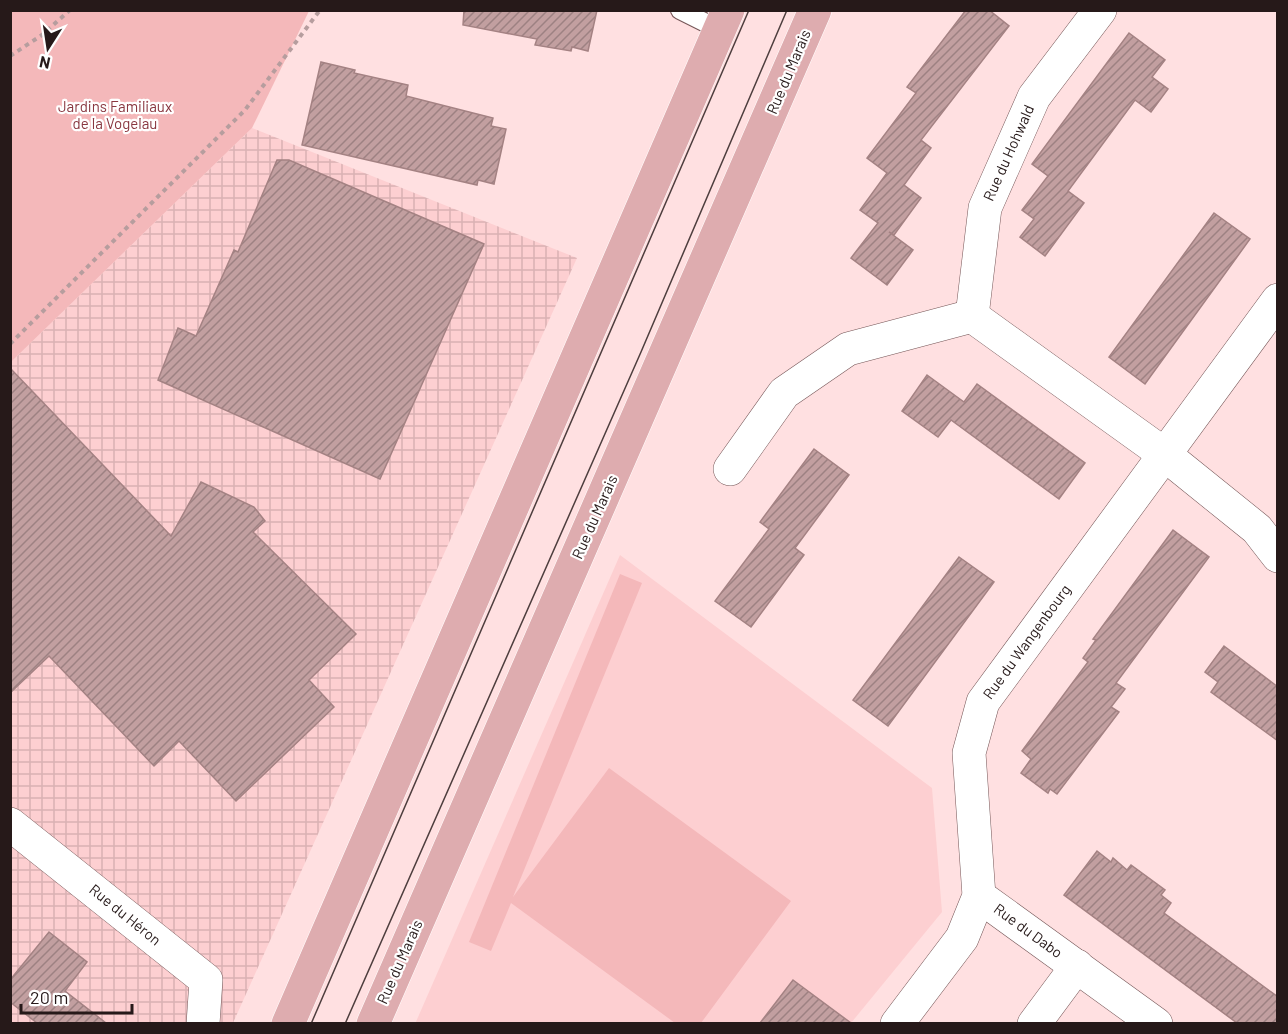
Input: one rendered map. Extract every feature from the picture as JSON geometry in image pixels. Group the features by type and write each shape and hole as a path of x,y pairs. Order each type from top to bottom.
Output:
{"main road":[{"name":"Rue du Marais","path":"373,1023 815,10"},
{"path":"288,1023 724,20"}],"street":[{"name":"Rue du Hohwald","path":"972,316 985,208 1034,96 1100,10"},
{"name":"Rue du Wangenbourg","path":"897,1023 962,938 979,896 969,753 983,702 1278,300"},
{"path":"730,469 784,393 849,349 972,316 1164,454 1257,529 1278,556"},
{"name":"Rue du Héron","path":"10,824 206,980 203,1023"},
{"name":"Rue du Dabo","path":"979,896 1156,1023"},
{"name":"Rue du Dabo","path":"1034,1023 1077,966"}],"lane":[{"path":"680,10 724,20"}],"path":[{"path":"10,56 42,35 70,10"},
{"path":"10,344 245,110 320,10"}],"shaded area":[{"path":"252,128 577,258 233,1023 11,1024 11,362"},
{"path":"620,555 932,788 942,912 851,1023 415,1024"}],"green space":[{"name":"Jardins Familiaux de la Vogelau","path":"11,10 309,11 252,128 11,362"},
{"path":"620,574 642,583 513,897 609,768 791,901 701,1023 675,1023 511,903 491,951 469,942"}],"building":[{"path":"464,10 597,10 588,51 572,47 571,51 535,45 537,39 463,25"},
{"path":"966,10 989,10 1009,26 921,140 931,148 904,185 921,198 894,235 889,232 913,250 887,285 851,258 878,223 860,210 887,173 867,158 916,93 907,87"},
{"path":"1129,33 1165,60 1152,77 1168,89 1151,112 1135,100 1068,191 1084,203 1045,256 1020,237 1034,219 1022,210 1048,176 1032,164"},
{"path":"321,62 355,70 354,73 408,85 406,96 493,118 491,126 506,129 494,184 478,180 477,185 302,145"},
{"path":"277,160 289,160 484,244 380,479 158,380 178,328 196,336 234,250 238,252"},
{"path":"1214,213 1250,239 1145,384 1109,357"},
{"path":"10,368 171,536 201,482 254,507 265,521 253,532 356,634 309,680 334,707 236,801 179,741 154,766 49,656 10,693"},
{"path":"927,375 964,402 977,384 1085,463 1059,499 951,420 938,437 902,411"},
{"path":"814,449 849,475 795,548 804,555 751,627 715,601 769,529 760,522"},
{"path":"1173,530 1209,557 1116,683 1125,689 1111,707 1119,712 1057,794 1050,789 1048,793 1021,773 1031,759 1022,751 1088,662 1083,658 1096,640 1093,639"},
{"path":"959,557 994,582 888,726 853,700"},
{"path":"1224,646 1278,687 1278,741 1211,692 1218,682 1205,672"},
{"path":"1097,851 1111,862 1113,858 1127,870 1131,865 1165,890 1161,895 1171,903 1164,913 1278,997 1278,1023 1237,1023 1064,895"},
{"path":"49,932 87,962 65,991 106,1023 37,1023 10,1002 10,980"},
{"path":"793,980 851,1023 760,1023"}],"tram line":[{"path":"311,1024 749,10"},
{"path":"345,1024 641,352 787,10"}]}
